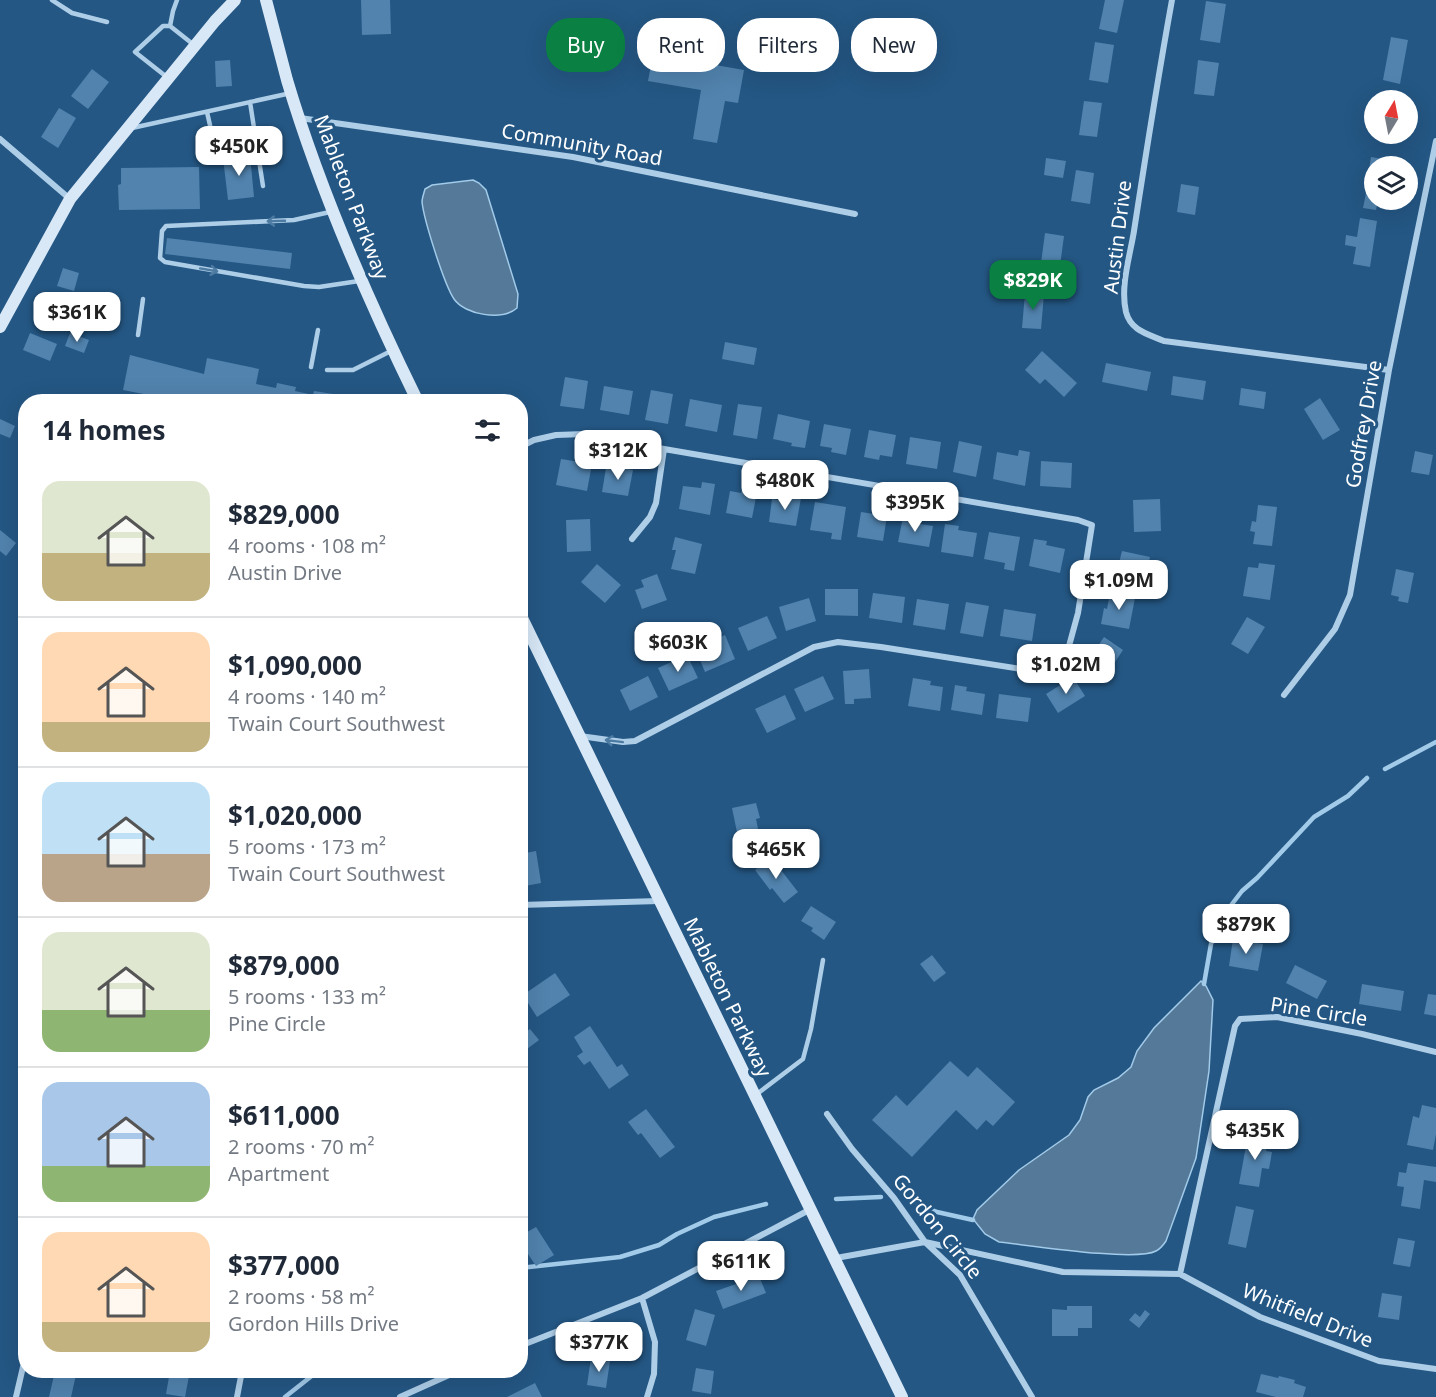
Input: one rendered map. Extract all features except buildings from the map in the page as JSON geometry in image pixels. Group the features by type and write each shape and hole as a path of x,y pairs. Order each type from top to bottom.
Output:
{"main road":[{"path":"0,327 70,199 195,45 235,0"},
{"name":"Mableton Parkway","path":"266,0 292,93 333,211 414,394"},
{"name":"Mableton Parkway","path":"528,631 902,1397"}],"street":[{"name":"Austin Drive","path":"1172,0 1125,285 1126,314 1131,323 1137,330 1164,341 1389,370"},
{"name":"Community Road","path":"300,118 573,157 855,214"},
{"path":"0,139 70,199"},
{"name":"Godfrey Drive","path":"1284,695 1335,629 1350,595 1389,370 1436,141"},
{"path":"528,443 566,433 585,434 1078,520 1092,525 1078,613 1069,646 1053,657 1033,666 1021,669 838,642 814,647 635,741 623,742 579,736"},
{"path":"632,539 650,517 656,503 664,449"},
{"path":"528,905 659,901"},
{"name":"Pine Circle","path":"1180,1274 1235,1026 1240,1020 1276,1017 1436,1052"},
{"name":"Gordon Circle","path":"826,1114 852,1149 894,1198 925,1242 960,1275 1032,1397"},
{"path":"528,1343 642,1298 812,1209"},
{"path":"836,1258 925,1242"},
{"name":"Whitfield Drive","path":"925,1242 1063,1272 1180,1274 1260,1317 1379,1361 1436,1368"},
{"path":"642,1298 655,1342 654,1374 647,1397"},
{"path":"16,1397 20,1378"},
{"path":"237,1397 241,1378"},
{"path":"400,1397 442,1378"}],"lane":[{"path":"52,0 72,13 107,22"},
{"path":"170,26 177,0"},
{"path":"168,78 135,52 163,26 170,26 195,45"},
{"path":"126,129 292,93"},
{"path":"250,102 263,186"},
{"path":"207,112 214,143 256,137"},
{"path":"333,211 294,220 166,226 162,231 160,258 165,262 304,286 319,287 362,280"},
{"path":"138,335 143,299"},
{"path":"311,367 318,330"},
{"path":"327,370 353,370 394,350"},
{"path":"755,1096 803,1059 811,1029 823,960"}],"water":[{"path":"473,180 486,190 518,294 517,308 502,314 475,312 459,305 454,299 430,237 424,211 422,200 425,189 432,185"},
{"path":"1201,981 1213,1000 1209,1071 1196,1158 1163,1245 1156,1251 1144,1254 1105,1254 999,1242 985,1234 973,1219 977,1210 1019,1170 1069,1135 1080,1120 1088,1097 1094,1090 1118,1078 1131,1067 1137,1051 1154,1028"}],"waterway":[{"path":"1385,769 1436,742"},
{"path":"1204,984 1211,944 1229,908 1242,891 1314,817 1348,796 1367,778"},
{"path":"836,1199 881,1197"},
{"path":"911,1201 937,1212 973,1220"},
{"path":"528,1267 620,1257 659,1245 714,1217 766,1204"},
{"path":"285,1397 309,1378"}]}
